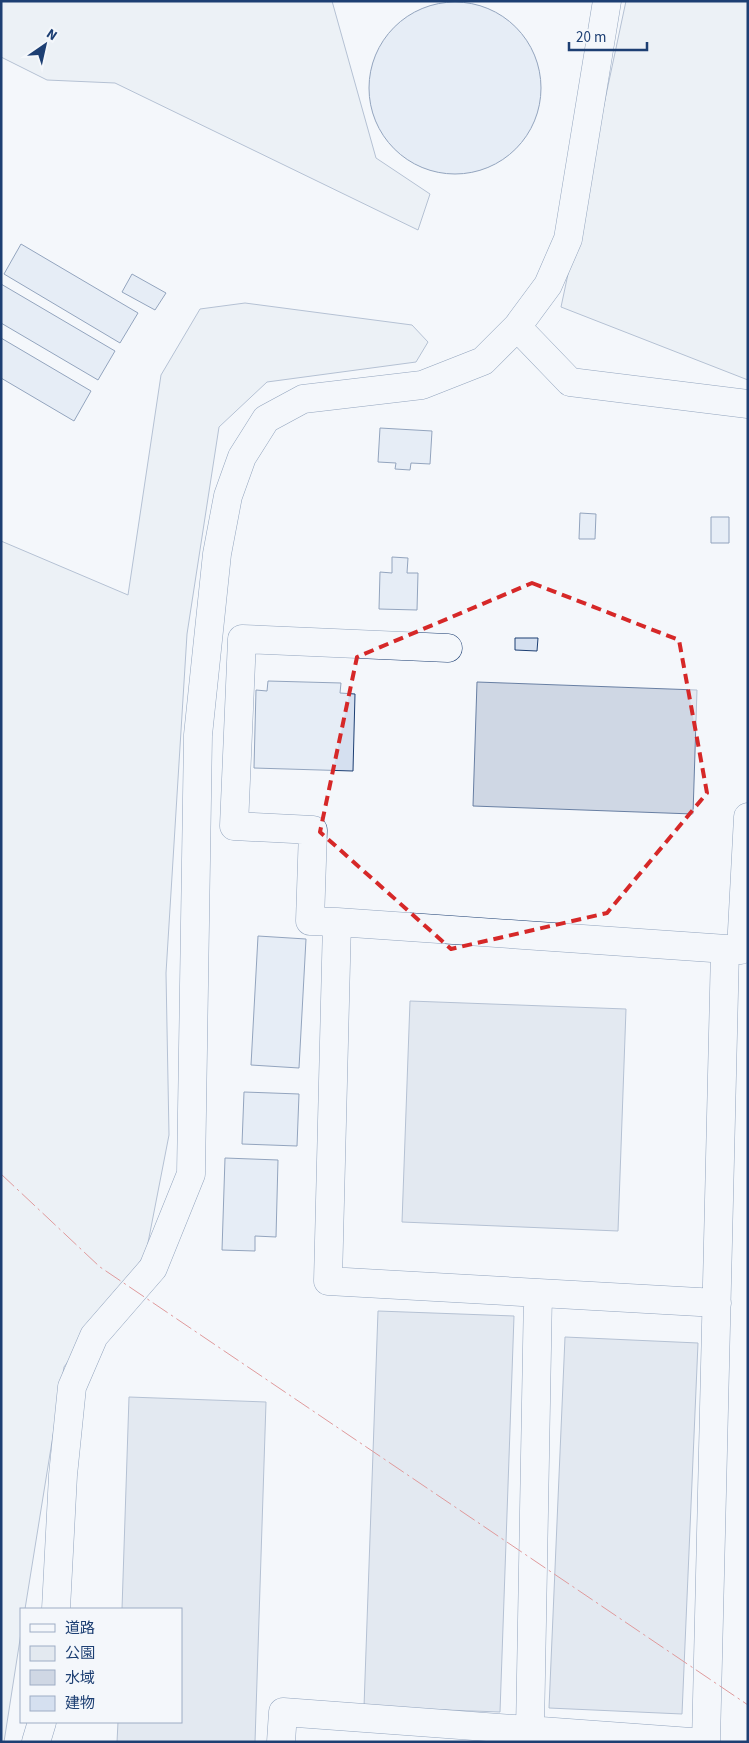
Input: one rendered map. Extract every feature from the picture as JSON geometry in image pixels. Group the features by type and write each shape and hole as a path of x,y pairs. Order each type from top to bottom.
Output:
{"street":[{"path":"56,1608 63,1475 72,1388 94,1336 153,1268 191,1174 198,735 217,554 228,496 242,457 266,419 303,400 422,385 483,362 517,327 548,284 568,239 607,1"},
{"path":"517,327 570,382 748,404"},
{"path":"448,648 242,639 234,826 314,830 310,920 741,950 748,817"},
{"path":"337,922 328,1281 717,1303"},
{"path":"706,1742 725,950"},
{"path":"530,1730 538,1293"},
{"path":"281,1742 282,1712 691,1742"},
{"path":"36,1742 42,1723"}],"highlighted area":[{"path":"532,583 679,640 707,793 607,913 451,949 320,832 357,657"}],"green space":[{"path":"1,1 332,1 376,158 430,194 418,230 115,83 47,80 1,57"},
{"path":"626,1 748,1 748,380 561,307"},
{"path":"245,303 412,325 428,342 416,362 267,382 219,427 187,634 166,973 169,1135 146,1253 64,1367 25,1608 20,1608 20,1639 4,1742 1,1742 1,541 128,595 161,375 200,309"}],"water":[{"path":"477,682 697,690 693,814 473,806"},
{"path":"410,1001 626,1009 618,1231 402,1222"},
{"path":"378,1311 514,1316 500,1712 364,1707"},
{"path":"565,1337 698,1343 682,1714 549,1708"},
{"path":"129,1397 266,1402 255,1742 117,1742 118,1723 182,1723 182,1608 122,1608"}],"building":[{"path":"455,2 472,4 488,9 516,27 534,55 539,71 541,88 539,105 534,121 516,149 488,167 472,172 455,174 438,172 422,167 394,149 376,121 371,105 369,88 371,71 376,55 394,27 422,9 438,4"},
{"path":"21,244 138,313 120,343 4,274"},
{"path":"132,274 166,293 155,310 122,292"},
{"path":"1,284 115,351 98,380 1,323"},
{"path":"1,338 91,391 74,421 1,378"},
{"path":"380,428 432,431 430,464 411,463 410,470 395,469 396,463 378,462"},
{"path":"580,513 596,514 595,539 579,539"},
{"path":"711,517 729,517 729,543 711,543"},
{"path":"392,557 408,558 407,573 418,573 417,610 379,609 380,572 392,573"},
{"path":"515,638 538,638 537,651 515,650"},
{"path":"268,681 341,683 340,693 355,694 353,771 254,768 256,690 267,691"},
{"path":"258,936 306,939 299,1068 251,1065"},
{"path":"244,1092 299,1094 297,1146 242,1144"},
{"path":"225,1158 278,1160 276,1237 255,1236 255,1251 222,1250"}],"power":[{"path":"1,1174 100,1267 748,1705"}]}
